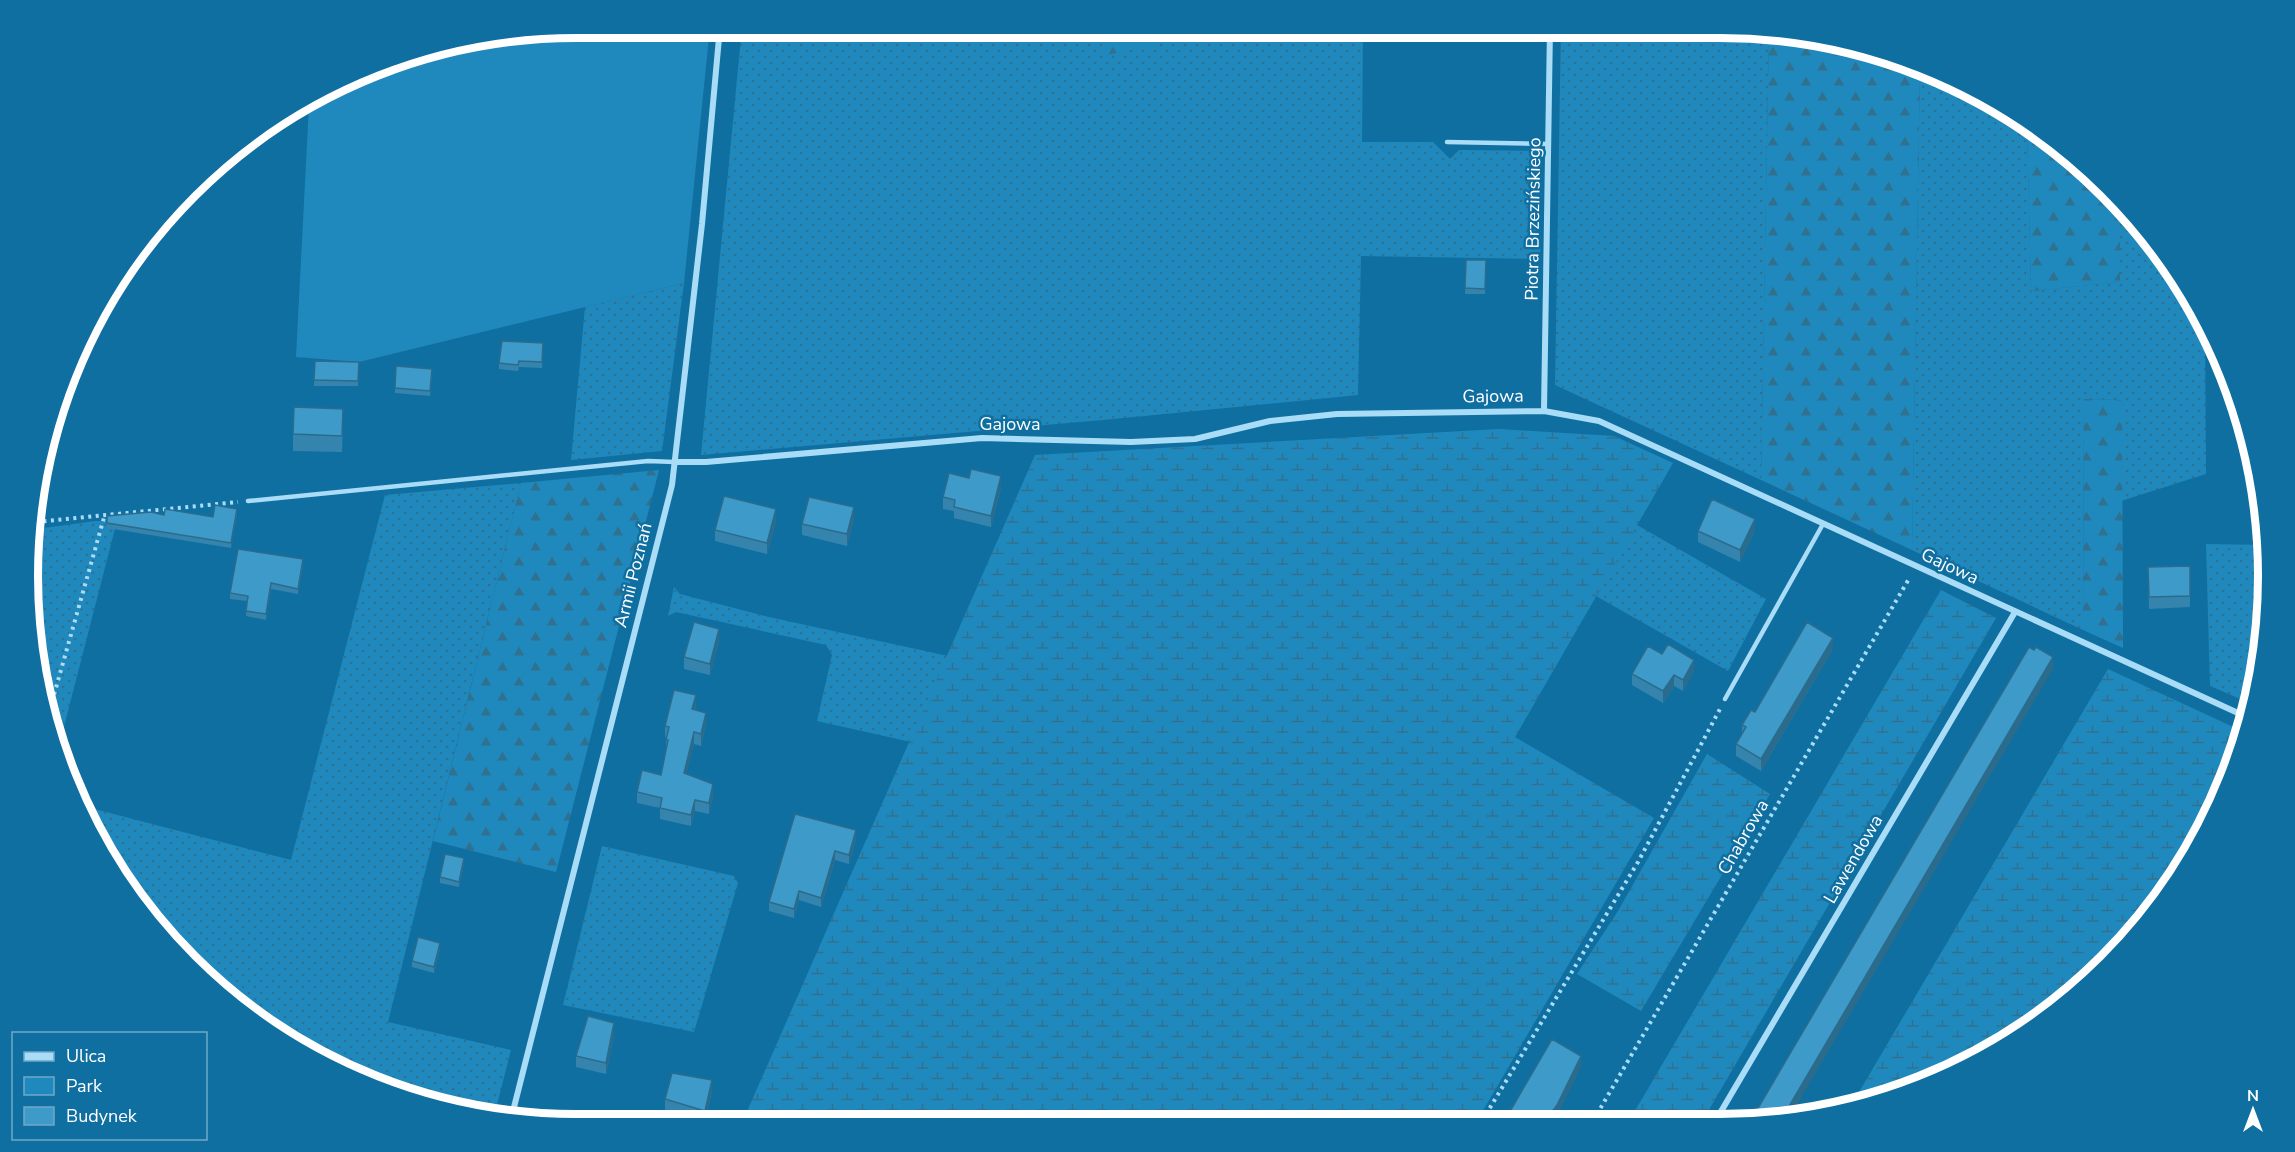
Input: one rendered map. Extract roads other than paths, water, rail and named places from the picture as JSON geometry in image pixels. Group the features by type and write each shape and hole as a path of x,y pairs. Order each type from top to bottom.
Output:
{"street":[{"name":"Armii Poznań","path":"513,1111 675,462 719,38"},
{"name":"Piotra Brzezińskiego","path":"1544,411 1550,38"},
{"name":"Gajowa","path":"675,462 705,462 982,438 1131,442 1195,439 1270,421 1337,414 1544,411 1599,421 2240,713"},
{"name":"Lawendowa","path":"1720,1114 2015,612"}],"lane":[{"path":"1447,142 1549,144"},
{"path":"248,501 648,461 675,462"},
{"path":"1725,699 1823,524"}]}
